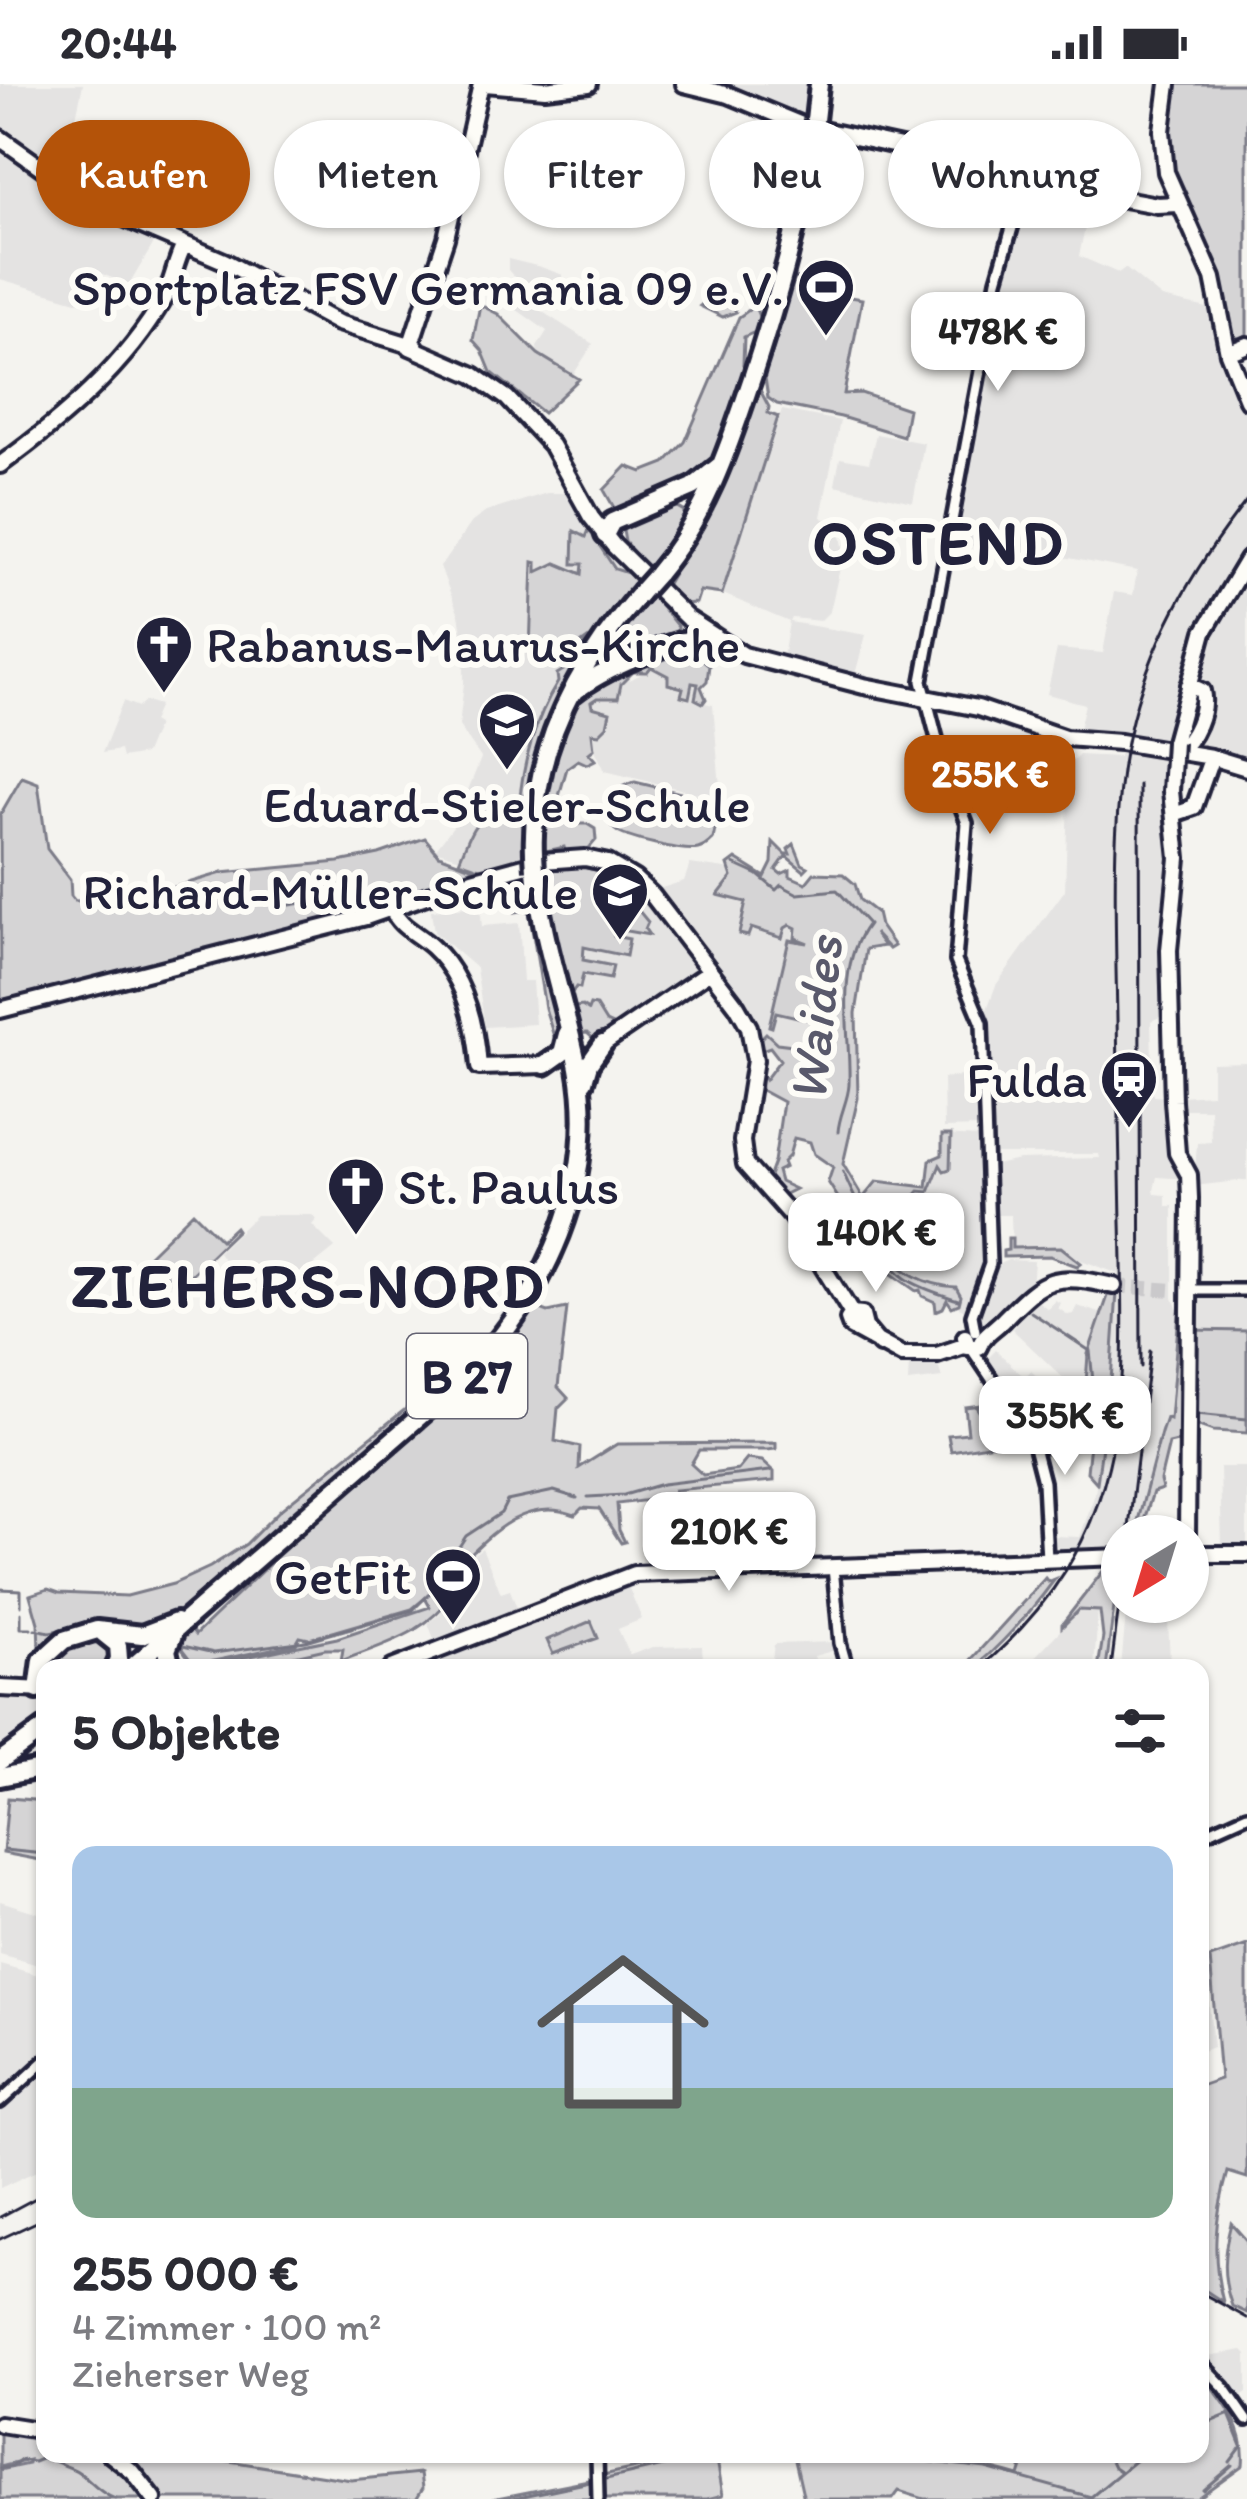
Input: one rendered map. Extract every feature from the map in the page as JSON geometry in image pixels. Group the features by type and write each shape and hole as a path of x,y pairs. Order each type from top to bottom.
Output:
{"highway":[{"name":"B 27","path":"813,120 819,84"},
{"name":"B 27","path":"135,1659 466,1376 512,1322 567,1221 578,1172 581,1091 535,862 542,767 567,697 614,624 688,532 724,461 788,262 794,228"},
{"path":"613,523 698,484 724,461"},
{"path":"667,499 685,506 688,532"},
{"path":"674,644 692,622"},
{"path":"614,624 610,645 614,654 637,661"},
{"path":"567,697 599,675 674,644 711,636"},
{"path":"569,1031 584,1047 603,1044"},
{"path":"545,1064 564,1050 569,1031"},
{"path":"581,1091 589,1064 603,1044"},
{"path":"545,1064 567,1072 581,1091"},
{"path":"48,1659 75,1635 97,1630 142,1635 179,1625"},
{"path":"168,1659 166,1650 179,1625"},
{"path":"97,1630 118,1645 119,1659"},
{"path":"0,1769 36,1739"},
{"path":"0,1769 36,1768"}],"main road":[{"path":"412,343 448,229 483,84 545,89 589,84"},
{"path":"684,84 723,93 789,120"},
{"path":"1168,84 1162,147 1177,204 1213,278 1228,353 1247,400"},
{"path":"0,138 92,202 227,262 311,310 412,343 494,380 551,434 613,523 620,550 692,622 736,650 769,664 978,708 1065,738 1175,751 1247,770"},
{"path":"1141,202 1177,204"},
{"path":"0,465 63,419 126,348 164,298 184,244"},
{"path":"1228,353 1247,345"},
{"path":"1186,1515 1181,1290 1190,1175 1177,1154 1169,950 1178,858 1175,751 1204,632 1247,560"},
{"path":"1175,751 1194,735 1205,698 1189,685"},
{"path":"1174,814 1194,807 1205,759 1194,735"},
{"path":"0,1010 392,909 517,867 562,858 593,859 622,870 644,886 745,1019 754,1068 742,1141 745,1164 793,1217 858,1322 880,1345 902,1355 973,1339 1052,1278 1070,1276 1114,1286"},
{"path":"392,909 399,922 430,945 454,974 472,1020 479,1067 545,1064"},
{"path":"603,1044 710,971"},
{"path":"1209,1554 1247,1554"},
{"path":"415,1659 631,1574 1101,1555"},
{"path":"0,1688 36,1686"},
{"path":"0,2424 36,2430"},
{"path":"122,2463 154,2499"}],"street":[{"path":"1012,228 997,280 923,669 942,758 967,823 956,961 982,1023 989,1257 973,1315 973,1339 981,1364 1032,1439 1055,1558"},
{"path":"1181,1290 1247,1289"},
{"path":"833,1565 844,1659"},
{"path":"1209,1832 1247,1815"},
{"path":"0,2102 36,2069"},
{"path":"1209,2373 1242,2412"},
{"path":"597,2463 598,2499"}],"shaded area":[{"path":"0,84 83,84 75,120 36,120 36,154 0,126"},
{"path":"719,84 810,84 803,119 729,88"},
{"path":"1173,84 1247,84 1247,337 1240,339 1229,334 1174,180 1168,126"},
{"path":"0,148 36,175 36,228 124,228 154,243 129,285 95,271 80,302 0,279"},
{"path":"1019,228 1085,228 1079,256 1118,273 1125,268 1162,298 1212,309 1216,333 1247,400 1247,550 1192,644 1174,697 1164,757 1171,833 1164,1015 1151,1021 1153,1096 1169,1097 1188,1179 1157,1177 1154,1190 1166,1195 1166,1206 1173,1206 1173,1298 1179,1313 1169,1439 1142,1515 1101,1515 1101,1546 1058,1549 1052,1536 1080,1537 1095,1494 1111,1381 1119,1274 1061,1247 1012,1248 1011,1215 992,1215 991,1166 1019,1160 1100,1158 1099,1154 989,1154 986,1012 996,985 1065,890 1069,765 1079,755 1119,757 1122,735 1078,733 1085,704 1047,694 1057,649 1103,653 1114,592 1133,595 1137,571 1064,557 1062,563 957,543 953,536 1005,273"},
{"path":"508,259 563,275 552,292 517,280 508,270"},
{"path":"795,277 813,291 862,299 844,394 861,393 908,409 903,436 768,398 763,364"},
{"path":"723,287 736,312 723,317 700,306"},
{"path":"760,292 766,296 756,309 760,319 755,332 744,337 743,365 749,367 714,463 706,474 617,513 604,490 627,466 642,472 665,463 685,442 739,317"},
{"path":"516,295 593,344 573,375 538,354 547,331 510,305"},
{"path":"480,305 498,314 538,354 579,379 543,413 491,372 473,340"},
{"path":"755,390 761,392 768,413 778,417 722,594 700,591 696,603 683,604 665,587 717,497"},
{"path":"782,410 840,421 821,517 839,526 844,551 830,611 820,621 792,618 790,622 866,635 855,674 783,658 789,622 723,594"},
{"path":"876,434 924,443 913,502 835,485 840,458 869,463"},
{"path":"547,493 572,493 639,580 578,664 535,786 489,867 435,850 454,825 481,758 459,726 464,643 459,615 440,567 472,522 486,512"},
{"path":"668,502 684,511 683,529 649,571 625,542 622,525"},
{"path":"589,530 615,569 628,573 638,584 570,681 531,857 485,870 459,861 478,822 493,812 519,807 531,744 558,682 557,674 570,666 589,638 560,659 530,651 533,562 537,572 556,563 582,574 583,564 573,564 574,531 586,537"},
{"path":"1247,569 1247,763 1199,748 1211,695 1198,671 1209,633"},
{"path":"652,595 678,627 676,634 625,656 617,653 614,637"},
{"path":"691,643 709,665 701,687 703,703 695,699 698,684 692,683 689,698 681,696 683,688 668,684 668,676 651,667 647,672 633,672 621,684 618,698 591,702 592,707 610,712 607,726 599,734 592,733 594,749 589,753 595,760 587,764 578,760 567,768 557,803 562,814 564,806 576,815 577,824 595,829 596,840 585,853 564,847 542,852 550,766 575,704 588,688"},
{"path":"705,664 700,694 705,703 713,705 721,799 605,771 587,733 587,699 657,667"},
{"path":"123,701 138,707 145,701 159,705 145,754 122,758 120,750 102,753"},
{"path":"22,777 38,783 47,849 70,879 75,901 144,896 222,873 339,862 425,838 439,855 479,870 351,916 1,1004 0,815"},
{"path":"635,782 706,799 718,816 713,839 701,848 681,849 615,830 607,815 609,800"},
{"path":"773,842 785,854 790,854 788,849 794,844 808,867 804,871 786,856 776,870 781,874 790,870 790,876 806,883 814,873 843,874 855,884 860,900 877,913 894,946 889,949 874,933 884,946 866,949 856,1013 858,1098 843,1164 863,1198 877,1181 927,1187 930,1160 942,1155 942,1135 951,1135 950,1169 944,1171 940,1165 929,1192 919,1191 912,1199 890,1203 883,1220 886,1240 877,1248 872,1244 864,1249 859,1240 863,1237 828,1182 833,1167 814,1154 810,1142 794,1138 785,1167 777,1171 780,1182 795,1189 781,1196 766,1184 783,1102 761,1090 760,1070 765,1080 780,1060 770,1047 759,1051 758,1041 766,1033 777,1043 809,1047 815,1021 776,1012 769,1026 789,940 808,943 795,938 796,928 790,925 782,938 751,928 748,936 739,934 746,902 718,895 732,877 728,865 736,859 765,877 772,863"},
{"name":"Richard-Müller-Schule","path":"581,860 636,882 704,970 617,1027 582,1007 572,1008 569,997 542,869"},
{"path":"587,861 587,868 604,872 605,867 640,888 630,894 630,900 648,922 649,935 615,929 614,936 629,939 626,956 584,947 583,960 613,966 610,979 583,974 580,988 569,997 542,869"},
{"path":"690,864 760,874 798,903 792,941 831,950 808,1048 765,1039 756,1032 741,999 655,890 684,881"},
{"path":"530,872 561,1027 561,1044 554,1050 529,910 515,912 513,906 518,899 526,899 522,873"},
{"path":"480,906 482,926 519,923 523,981 532,981 535,1024 485,1027 476,968 434,932 431,910"},
{"path":"590,1005 617,1027 597,1042 587,1033 575,1034 569,1008 588,1010"},
{"path":"1247,1062 1247,1180 1194,1186 1197,1143 1211,1142 1210,1109 1181,1109 1180,1096 1212,1094 1212,1063"},
{"path":"961,1076 962,1081 978,1081 979,1127 944,1128 943,1078"},
{"path":"944,1135 978,1137 984,1256 965,1310 916,1285 884,1256 871,1225 899,1186 931,1186 944,1165"},
{"path":"193,1212 221,1240 235,1227 237,1230 177,1288 149,1255"},
{"path":"256,1215 312,1215 316,1220 312,1225 335,1248 289,1285 266,1262 256,1271 262,1278 250,1280 235,1268 231,1271 218,1252"},
{"path":"1008,1238 1012,1238 1012,1248 1061,1247 1081,1263 1077,1266 1050,1256 1003,1257"},
{"path":"885,1247 914,1276 956,1287 959,1304 952,1307 947,1300 936,1311 935,1302 920,1290 872,1260"},
{"path":"1008,1260 1034,1261 1032,1288 980,1325 978,1311 993,1267"},
{"path":"1110,1290 1117,1292 1097,1483 1087,1472 1090,1443 1069,1419 1062,1400 1081,1391 1086,1383 1088,1354"},
{"path":"1247,1294 1247,1331 1196,1330 1196,1303 1202,1297"},
{"path":"1031,1296 1048,1309 1055,1300 1068,1315 1077,1306 1103,1314 1081,1391 1012,1329 1022,1317 1015,1311"},
{"path":"1180,1302 1186,1440 1169,1444 1162,1489 1153,1492 1146,1515 1140,1515 1161,1433 1166,1418 1170,1419"},
{"path":"533,1306 548,1312 567,1308 558,1387 568,1398 558,1408 555,1441 580,1447 579,1468 617,1444 776,1443 776,1449 767,1450 699,1450 691,1464 703,1475 738,1470 747,1459 762,1461 774,1472 774,1481 674,1490 674,1497 617,1504 625,1542 621,1543 599,1509 582,1508 575,1515 558,1510 526,1514 497,1530 460,1564 452,1582 455,1591 432,1618 346,1659 341,1659 343,1649 325,1649 281,1659 236,1659 337,1638 430,1607 425,1598 412,1609 309,1639 300,1637 296,1644 223,1659 190,1659 182,1649 191,1630 195,1635 338,1498 467,1391"},
{"path":"502,1326 464,1371 174,1615 129,1628 70,1630 39,1648 30,1595 48,1589 127,1596 173,1584 210,1567 246,1544 280,1510 423,1395 477,1338"},
{"path":"1189,1330 1247,1331 1247,1433 1213,1431 1193,1424"},
{"path":"996,1350 1024,1377 1031,1371 1062,1400 1030,1423 988,1365 986,1360"},
{"path":"936,1359 942,1378 908,1382 909,1364"},
{"path":"981,1405 977,1408 1000,1443 951,1451 948,1435 968,1433 965,1407"},
{"path":"1220,1467 1247,1467 1247,1548 1222,1548"},
{"path":"662,1531 663,1564 643,1565 640,1536"},
{"path":"482,1548 501,1593 510,1590 517,1608 436,1644 428,1623 440,1614 460,1564"},
{"path":"1101,1574 1101,1620 1100,1611 1079,1610 1062,1624"},
{"path":"1045,1578 1048,1582 1055,1579 996,1647 983,1659 972,1659"},
{"path":"627,1584 642,1619 618,1629 630,1655 653,1647 702,1646 703,1659 431,1659"},
{"path":"1079,1611 1098,1612 1095,1659 1033,1659"},
{"path":"591,1621 598,1638 553,1654 547,1640"},
{"path":"1101,1623 1112,1623 1107,1659 1099,1659"},
{"path":"1125,1623 1168,1623 1170,1659 1122,1659"},
{"path":"87,1634 112,1641 113,1659 50,1659 52,1653"},
{"path":"834,1642 836,1650 772,1659 774,1644"},
{"path":"328,1649 331,1659 285,1659"},
{"path":"0,1691 36,1693 36,1728 0,1756"},
{"path":"8,1798 36,1800 36,1859 3,1853"},
{"path":"0,1901 36,1912 36,1964 0,1954"},
{"path":"1247,1945 1247,2178 1228,2172 1220,2205 1216,2253 1223,2302 1209,2293 1209,2083 1220,2079 1210,1958"},
{"path":"0,1964 36,1974 36,2171 0,2188"},
{"path":"1231,2223 1247,2241 1247,2313 1232,2306 1226,2285"},
{"path":"1243,2350 1247,2354 1247,2392 1241,2396 1209,2362 1209,2356"},
{"path":"1209,2384 1237,2426 1243,2451 1243,2465 1196,2499 924,2499 899,2491 893,2499 804,2499 796,2463 956,2463 1019,2476 1023,2463 1209,2463"},
{"path":"0,2428 36,2433 36,2463 115,2463 149,2499 0,2499 0,2470 29,2460 0,2467"},
{"path":"131,2463 242,2463 351,2480 421,2473 423,2488 416,2499 161,2499"},
{"path":"658,2463 718,2463 723,2495 603,2499 603,2475"},
{"path":"593,2479 594,2499 492,2499"}],"waterway":[{"name":"Waides","path":"734,864 776,890 781,885 798,894 837,890 868,924 851,961 848,981 849,1085 838,1132"},
{"name":"Waides","path":"290,905 400,888"},
{"name":"Waides","path":"843,1172 870,1230 896,1270 918,1285 958,1300"},
{"name":"Waides","path":"1031,1312 1090,1351 1094,1392 1080,1392 1057,1404"},
{"name":"Waides","path":"1196,1414 1247,1419"},
{"path":"588,1497 770,1471"},
{"path":"440,1576 466,1536 501,1513 507,1501 554,1491 577,1498"},
{"path":"0,1589 21,1590 21,1606"},
{"path":"183,1646 214,1653 306,1641 413,1610 433,1590"},
{"path":"21,1613 21,1628 31,1628"},
{"path":"35,1629 50,1632 92,1623"},
{"path":"4,1850 36,1853"},
{"path":"1209,2422 1247,2407"},
{"path":"1229,2414 1242,2446 1230,2462"},
{"path":"0,2468 21,2460 36,2461"},
{"path":"59,2463 115,2499"},
{"path":"602,2480 677,2463"},
{"path":"942,2463 986,2468 1091,2497 1132,2463"},
{"path":"1112,2463 1120,2471"},
{"path":"1203,2490 1232,2465"},
{"path":"509,2499 590,2482"}],"tunnel":[{"path":"1114,1286 1174,1290"}],"railway":[{"path":"989,1659 1030,1619 1066,1569 1092,1518 1109,1464 1122,1350 1115,879 1124,761 1138,700 1160,639 1190,581 1247,500"},
{"path":"1139,785 1141,1367"},
{"path":"1130,1515 1150,1351"},
{"path":"1112,1659 1117,1623"},
{"path":"0,2217 36,2198"},
{"path":"0,2239 36,2222"},
{"path":"1209,2297 1247,2318"}],"place":[{"name":"Sportplatz FSV Germania 09 e.V.","path":"826,338"},
{"name":"Rabanus-Maurus-Kirche","path":"164,695"},
{"name":"Eduard-Stieler-Schule","path":"507,772"},
{"name":"Richard-Müller-Schule","path":"620,942"},
{"name":"Fulda","path":"1129,1130"},
{"name":"St. Paulus","path":"356,1237"},
{"name":"GetFit","path":"453,1627"}],"district":[{"name":"OSTEND","path":"939,542"},
{"name":"ZIEHERS-NORD","path":"309,1285"}]}
